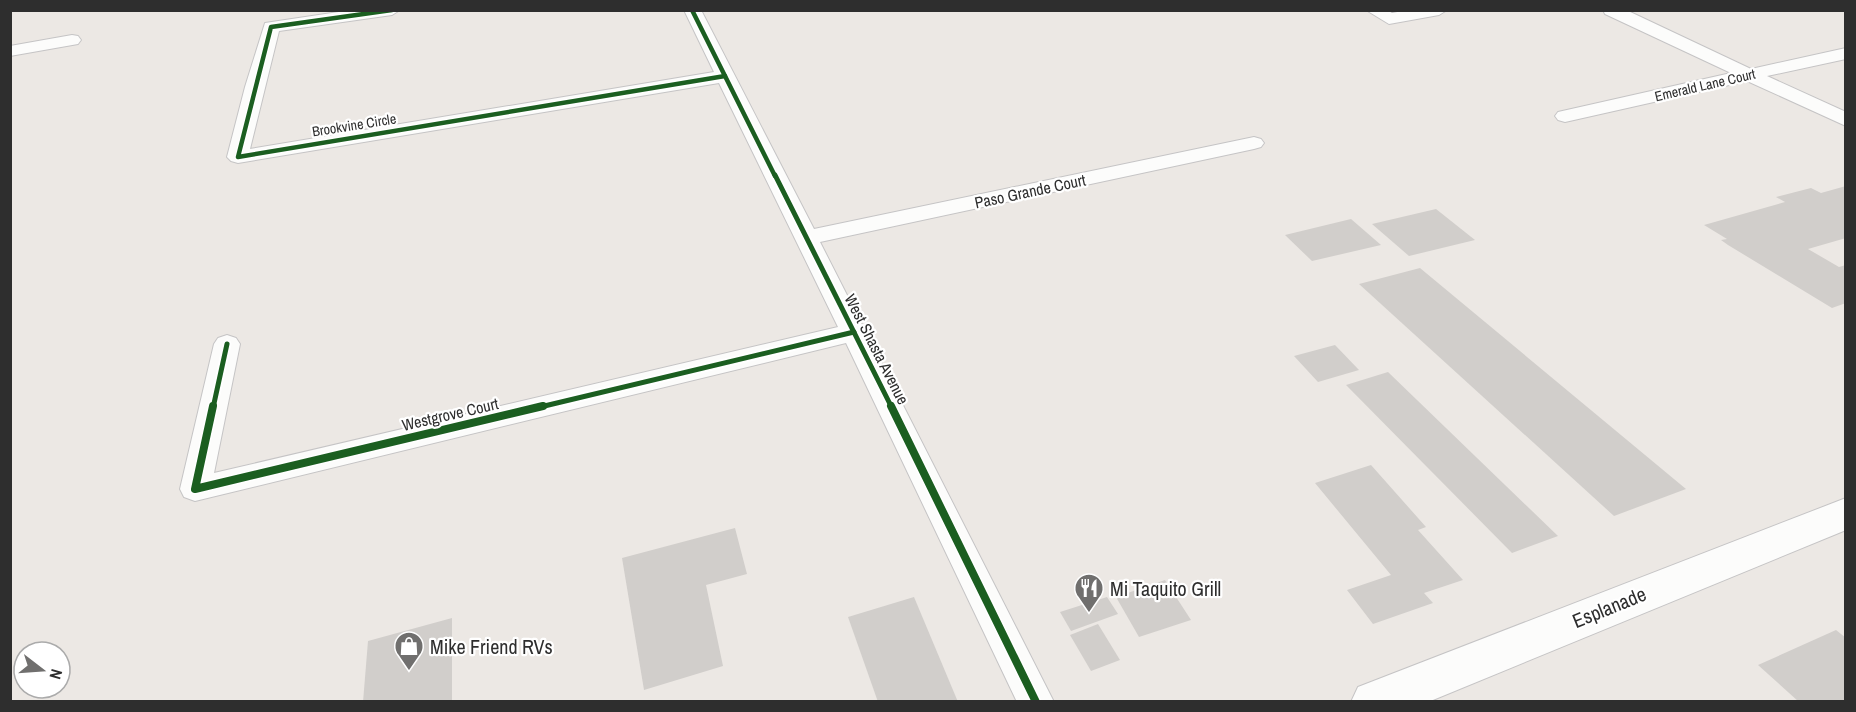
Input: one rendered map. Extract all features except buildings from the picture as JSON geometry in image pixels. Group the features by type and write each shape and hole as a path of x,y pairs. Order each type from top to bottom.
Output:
{"main road":[{"name":"Esplanade","path":"1374,702 1845,513"}],"street":[{"name":"Brookvine Circle","path":"392,10 271,27 238,157 725,76"},
{"name":"West Shasta Avenue","path":"692,10 1036,702"},
{"path":"1374,10 1389,20 1439,10"},
{"path":"1611,10 1845,120"},
{"path":"10,51 72,40"},
{"name":"Emerald Lane Court","path":"1565,117 1845,54"},
{"name":"Paso Grande Court","path":"806,238 1254,143"},
{"name":"Westgrove Court","path":"227,344 195,489 854,332"}],"cycle path":[{"path":"392,10 271,27 238,157 725,76"},
{"path":"692,10 944,512 1036,702"},
{"path":"227,344 195,489 854,332"}],"place":[{"name":"Mi Taquito Grill","path":"1089,614"},
{"name":"Mike Friend RVs","path":"409,672"}]}
